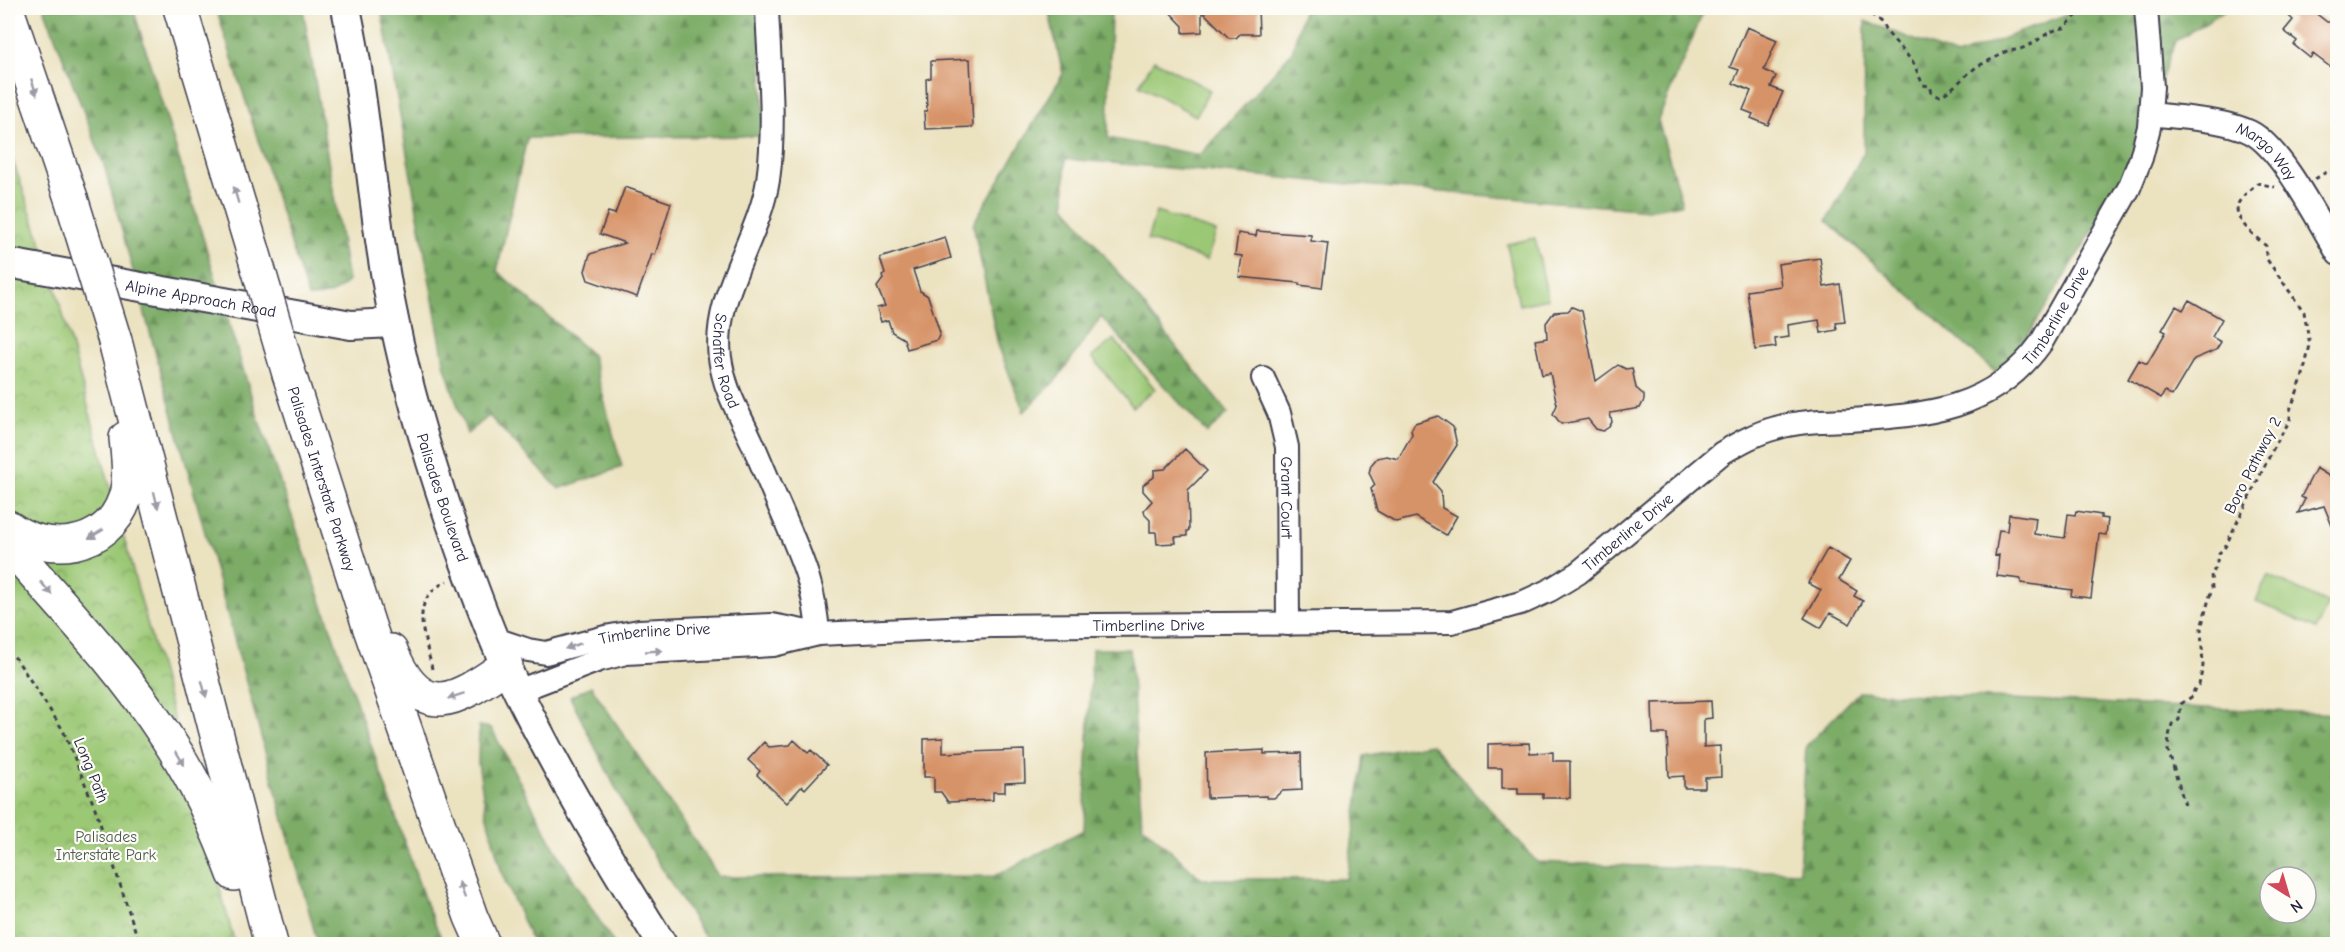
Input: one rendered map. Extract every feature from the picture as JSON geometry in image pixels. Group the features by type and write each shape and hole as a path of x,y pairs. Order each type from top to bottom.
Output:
{"highway":[{"name":"Palisades Interstate Parkway","path":"180,8 328,501 403,727 483,945"},
{"path":"189,8 216,127"},
{"path":"8,12 71,198 115,341 271,945"},
{"path":"8,527 27,539 39,543 73,544 100,532 119,512 128,487 128,461 115,341"},
{"path":"328,501 403,675 418,692 439,699 453,698 506,665"},
{"path":"8,544 117,670 175,750 213,822 260,945"}],"main road":[{"name":"Palisades Boulevard","path":"346,8 394,323 420,427 468,572 506,665 579,807 662,945"},
{"name":"Alpine Approach Road","path":"8,263 351,326 394,323"}],"street":[{"name":"Schaffer Road","path":"767,8 771,147 768,180 753,236 724,304 720,328 720,355 724,382 734,410 752,442 809,576 815,600 818,634"},
{"name":"Timberline Drive","path":"506,665 599,660 626,653 750,636 772,625 818,634 993,626 1452,622 1524,602 1578,573 1722,453 1747,438 1801,422 1875,418 1944,409 1966,403 1987,394 2009,379 2029,360 2041,344 2129,188 2141,158 2151,114 2152,87 2146,8"},
{"name":"Margo Way","path":"2151,114 2233,126 2251,133 2268,145 2281,159 2337,254"},
{"name":"Grant Court","path":"1263,378 1279,413 1287,447 1288,624"},
{"name":"Timberline Drive","path":"506,665 528,650 546,653 604,636 639,631 750,636"}],"path":[{"path":"1864,8 1882,23 1885,30 1913,62 1923,85 1930,87 1932,92 1940,96 1952,91 1972,70 1983,63 2008,50 2034,44 2038,38 2055,29 2064,28 2084,8"},
{"name":"Boro Pathway 2","path":"2185,805 2168,750 2169,736 2172,724 2179,720 2181,704 2193,696 2194,690 2199,685 2203,666 2201,628 2212,588 2211,574 2215,569 2219,554 2224,549 2274,447 2290,420 2290,410 2302,379 2310,345 2304,312 2266,258 2266,246 2244,226 2238,211 2238,204 2257,183 2275,188 2294,182"},
{"path":"439,699 423,625 422,606 425,598 441,584 468,572"},
{"name":"Long Path","path":"8,650 63,730 95,808 137,936 143,945"}],"green space":[{"path":"44,8 133,8 258,418 426,904 444,944 318,944 104,165"},
{"path":"216,8 303,8 348,281 330,294 308,297"},
{"path":"381,8 759,8 765,136 527,138 497,271 592,355 622,467 559,489 489,416 467,434 445,367"},
{"path":"1048,8 1111,8 1108,138 1200,155 1292,52 1304,8 1705,8 1658,120 1682,204 1648,210 1065,159 1065,205 1228,413 1207,433 1101,317 1057,379 1024,412 998,345 973,224 1063,74"},
{"path":"2083,8 2229,8 2175,41 2128,173 2002,378 1827,221 1864,152 1865,21 1957,56"},
{"path":"1154,60 1210,90 1196,116 1139,85"},
{"name":"Palisades Interstate Park","path":"8,147 51,271 235,944 8,944"},
{"path":"1156,212 1216,232 1207,260 1147,240"},
{"path":"1535,238 1548,299 1519,305 1507,244"},
{"path":"1114,339 1155,389 1133,407 1092,357"},
{"path":"2268,575 2329,604 2316,629 2256,601"},
{"path":"1092,649 1130,649 1142,825 1202,879 1347,879 1364,756 1431,744 1537,862 1799,872 1806,746 1859,692 2337,714 2337,944 709,944 631,819 570,697 591,686 719,877 995,876 1084,830"},
{"path":"479,726 491,728 562,861 614,944 533,944 502,874 486,813 478,763"}],"building":[{"path":"1166,8 1258,8 1259,34 1240,34 1236,38 1229,38 1202,11 1202,32 1183,33 1183,26"},
{"path":"2296,8 2309,8 2327,22 2337,22 2337,72 2313,54 2310,58 2294,45 2297,41 2284,31 2293,20 2289,16"},
{"path":"1747,27 1777,40 1764,70 1776,76 1771,87 1783,92 1768,125 1751,118 1753,114 1743,110 1751,91 1733,83 1739,70 1730,67"},
{"path":"970,59 973,127 925,129 926,79 931,78 931,61"},
{"path":"625,187 671,203 655,255 652,254 637,297 588,280 585,271 590,254 625,243 600,234 608,212 615,214"},
{"path":"1257,231 1311,235 1311,241 1328,243 1322,288 1299,285 1299,283 1239,277 1242,256 1235,255 1238,233 1256,236"},
{"path":"945,237 951,258 913,270 920,291 928,296 940,333 937,340 907,349 904,339 892,332 888,320 881,322 877,308 885,306 877,287 885,274 880,258"},
{"path":"1820,258 1824,287 1840,284 1845,322 1836,323 1837,330 1821,333 1819,320 1788,325 1789,337 1775,339 1776,347 1755,350 1747,291 1781,286 1778,264"},
{"path":"2189,300 2222,319 2212,337 2221,342 2216,350 2194,359 2172,396 2165,391 2161,398 2128,379 2139,360 2147,364 2166,332 2162,330 2176,306 2183,310"},
{"path":"1572,307 1582,311 1596,381 1618,365 1626,369 1632,368 1636,388 1644,395 1640,408 1610,413 1612,422 1603,431 1596,429 1588,419 1561,424 1553,414 1557,405 1550,373 1542,375 1535,340 1547,338 1546,323 1554,312 1568,311"},
{"path":"1438,416 1453,427 1457,445 1433,482 1441,491 1442,508 1457,516 1446,535 1416,517 1396,522 1377,511 1371,489 1375,485 1369,473 1371,465 1377,458 1387,456 1398,459 1412,434 1411,430 1415,423"},
{"path":"1185,449 1207,471 1188,490 1189,530 1187,536 1175,537 1176,543 1157,544 1156,532 1150,532 1150,520 1144,510 1152,501 1143,491 1143,485 1154,477 1154,470 1165,469"},
{"path":"2316,468 2337,481 2337,538 2324,506 2298,513 2305,499 2301,497"},
{"path":"2076,511 2101,515 2101,518 2108,519 2106,535 2099,534 2091,598 2071,596 2072,590 2021,583 2021,579 1997,576 1999,555 1995,556 1999,530 2007,531 2009,514 2036,518 2034,534 2065,538 2068,514 2075,515"},
{"path":"1828,548 1850,561 1839,580 1857,591 1854,596 1863,601 1850,624 1830,613 1821,628 1804,618 1821,590 1808,583"},
{"path":"1711,701 1712,718 1704,719 1704,747 1720,746 1721,777 1705,778 1705,788 1684,788 1684,776 1669,777 1667,734 1653,734 1652,703"},
{"path":"943,738 943,753 1024,750 1025,782 1005,783 1005,792 993,792 993,800 948,802 941,792 934,792 934,777 924,777 924,739"},
{"path":"794,740 808,753 811,750 827,765 805,789 802,786 787,803 757,775 760,771 748,760 764,742 769,747 790,745"},
{"path":"1529,743 1530,753 1553,752 1553,761 1570,761 1570,798 1543,798 1543,794 1518,794 1518,788 1502,788 1502,768 1488,768 1488,744"},
{"path":"1264,750 1264,754 1301,753 1302,790 1282,791 1274,798 1266,796 1207,798 1206,753"}]}
